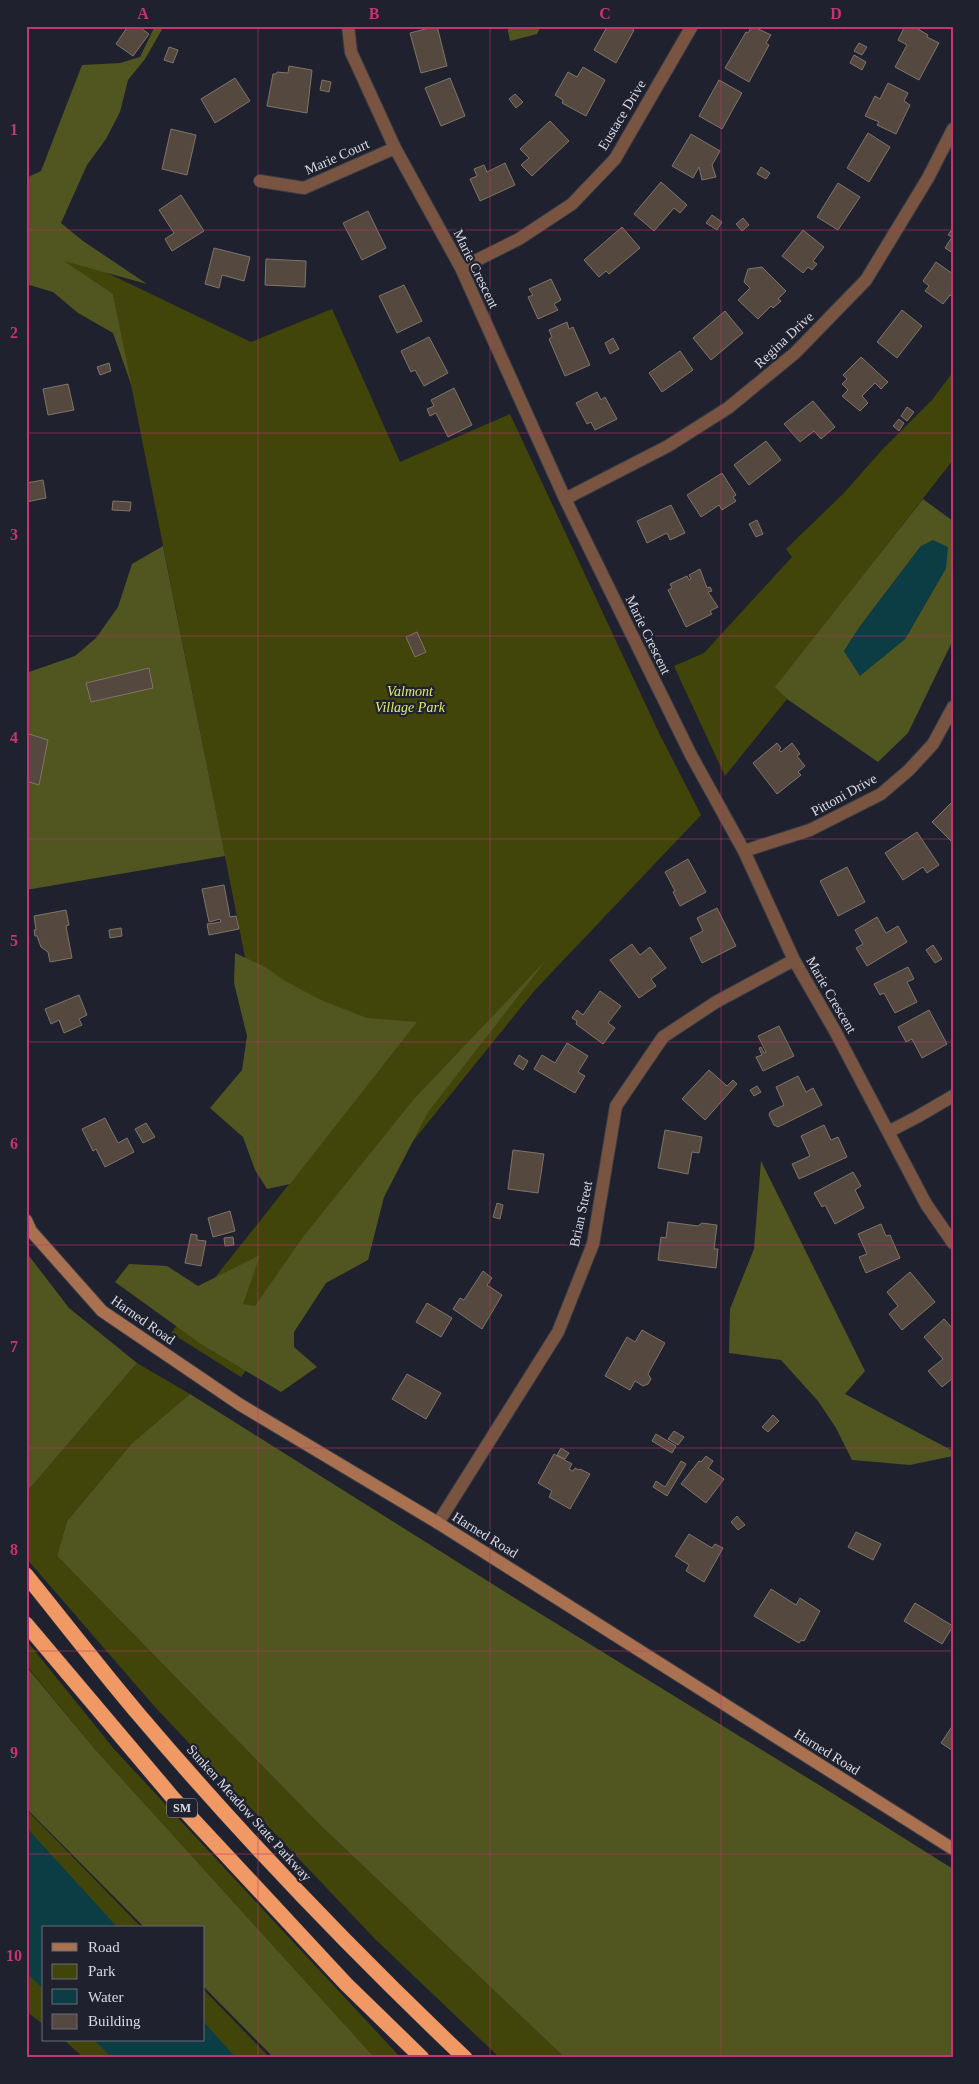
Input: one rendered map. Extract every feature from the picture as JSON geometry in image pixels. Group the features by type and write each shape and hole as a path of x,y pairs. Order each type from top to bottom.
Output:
{"highway":[{"name":"Sunken Meadow State Parkway","path":"26,1575 139,1715 198,1782 323,1917 463,2054"},
{"name":"SM","path":"26,1624 173,1798 346,1984 422,2058"}],"main road":[{"name":"Harned Road","path":"26,1220 31,1232 102,1311 239,1404 438,1523 953,1849"}],"street":[{"name":"Marie Crescent","path":"348,26 351,52 395,148 461,268 565,499 691,755 744,851 794,960 835,1031 926,1204 953,1243"},
{"name":"Eustace Drive","path":"461,268 519,239 572,204 603,172 615,159 692,26"},
{"name":"Regina Drive","path":"565,499 668,446 721,413 795,354 866,280 928,178 953,129"},
{"name":"Marie Court","path":"260,181 304,188 395,148"},
{"name":"Pittoni Drive","path":"744,851 810,830 881,794 909,770 933,744 953,708"},
{"name":"Brian Street","path":"438,1523 558,1332 593,1244 616,1106 663,1037 716,1002 794,960"},
{"path":"888,1132 953,1096"}],"green space":[{"path":"155,26 164,26 145,59 128,80 120,112 106,139 87,165 61,223 83,241 147,284 64,261 113,294 132,387 113,333 78,313 53,292 26,284 26,178 41,171 82,65 120,63 140,57"},
{"path":"507,26 541,26 537,34 510,41"},
{"name":"Valmont Village Park","path":"26,234 251,342 332,309 400,462 510,414 658,731 701,815 535,990 392,1167 241,1377 171,1333 290,1183 113,294 26,252"},
{"path":"953,372 953,460 776,687 787,699 725,776 674,666 704,653 792,557 786,549 843,494 881,451 932,400"},
{"path":"923,499 953,521 953,640 908,733 878,762 787,699 775,687","holes":["921,546 946,568 905,639 860,675 844,651 861,625"]},
{"path":"163,546 225,856 26,890 26,673 75,656 96,638 118,607 132,564"},
{"path":"235,953 265,967 285,981 321,1000 367,1018 417,1022 290,1184 267,1189 255,1170 243,1137 210,1108 242,1070 247,1036 234,983"},
{"path":"547,959 428,1112 384,1197 368,1260 326,1283 294,1332 294,1347 317,1367 281,1392 201,1344 115,1282 129,1264 167,1266 198,1286 260,1255 243,1304 255,1306 303,1237 414,1099"},
{"path":"761,1161 865,1371 845,1394 953,1451 953,1456 910,1465 852,1460 836,1428 818,1401 781,1360 729,1353 730,1309 754,1249"},
{"path":"26,1252 69,1308 137,1363 26,1493"},
{"path":"137,1363 190,1394 132,1443 67,1521 57,1556 319,1824 565,2058 500,2058 375,1939 155,1707 26,1558 26,1493"},
{"path":"190,1394 510,1595 953,1869 953,2058 565,2058 319,1824 57,1556 67,1521 132,1443"},
{"path":"26,1640 114,1749 401,2058 375,2058 94,1748 26,1665"},
{"path":"26,1666 94,1748 375,2058 274,2058 205,1988 205,1926 143,1926 26,1808"},
{"path":"26,1809 140,1926 42,1926 42,2023 26,2011"},
{"path":"205,1991 270,2058 84,2058 66,2042 205,2042"}],"water":[{"path":"933,540 948,547 946,568 905,639 860,676 844,651 861,625 921,546"},
{"path":"26,1827 116,1926 42,1926 42,1988 26,1972"},
{"path":"205,2023 236,2058 112,2058 96,2042 205,2042"}],"building":[{"path":"128,26 138,26 149,34 133,56 116,44"},
{"path":"437,26 447,66 421,73 410,33"},
{"path":"606,26 628,26 634,30 616,63 594,50"},
{"path":"752,26 771,35 766,43 769,45 749,82 725,68 746,32 748,33"},
{"path":"905,26 913,26 928,35 927,37 939,43 919,80 895,67 907,45 898,40"},
{"path":"859,43 867,47 862,55 854,51"},
{"path":"169,47 178,50 173,63 164,60"},
{"path":"854,55 866,62 862,70 850,63"},
{"path":"289,66 312,70 307,113 267,106 273,74 277,72 288,73"},
{"path":"583,67 605,80 586,116 562,103 563,100 555,95 568,72 577,77"},
{"path":"235,78 250,101 215,123 201,99"},
{"path":"450,78 465,116 441,126 425,88"},
{"path":"322,80 331,82 329,92 320,90"},
{"path":"719,80 742,93 722,129 699,116"},
{"path":"888,83 908,93 904,101 910,105 896,134 877,125 879,122 865,116 875,96 880,99"},
{"path":"515,94 523,102 516,108 509,99"},
{"path":"550,121 569,141 532,176 521,165 529,158 520,149"},
{"path":"171,129 196,135 187,175 162,169"},
{"path":"868,133 890,147 869,182 847,168"},
{"path":"691,134 720,151 712,165 716,177 702,180 699,167 693,178 672,166"},
{"path":"505,163 515,185 480,201 470,179 477,176 474,169 484,165 487,172"},
{"path":"761,167 770,173 766,179 757,174"},
{"path":"661,182 687,205 680,213 674,208 654,231 634,214"},
{"path":"838,183 860,197 838,230 817,217"},
{"path":"181,195 204,231 172,251 165,239 174,233 159,210"},
{"path":"368,211 386,248 362,260 343,223"},
{"path":"712,215 722,222 717,230 706,223"},
{"path":"743,218 749,225 742,231 736,224"},
{"path":"622,227 640,248 609,274 606,271 599,277 584,260"},
{"path":"953,228 953,253 945,248 952,237 948,235"},
{"path":"803,230 824,247 813,261 817,264 812,270 808,267 803,273 782,256"},
{"path":"214,248 250,257 244,281 222,275 219,288 205,284"},
{"path":"266,259 306,261 305,287 265,285"},
{"path":"936,262 953,274 953,297 950,295 943,304 925,291 929,286 923,281"},
{"path":"762,267 786,291 778,299 781,301 773,308 771,306 758,319 738,300 750,288 744,282 748,269"},
{"path":"551,279 561,300 554,304 558,310 538,319 528,297 533,295 529,289"},
{"path":"404,285 422,321 397,333 379,296"},
{"path":"902,310 922,326 897,358 877,342"},
{"path":"725,311 743,333 711,360 693,338"},
{"path":"567,322 569,329 573,327 590,365 565,376 549,339 552,337 549,330"},
{"path":"429,337 448,373 424,386 415,370 411,372 401,351"},
{"path":"613,338 619,349 610,354 605,343"},
{"path":"680,351 693,370 662,392 649,373"},
{"path":"861,357 888,382 881,389 875,383 862,396 868,403 860,411 842,396 848,390 842,384 847,379 843,375"},
{"path":"109,363 111,371 100,375 97,367"},
{"path":"68,384 74,410 48,415 43,389"},
{"path":"454,388 472,425 448,437 436,413 430,416 427,409 434,406 431,400"},
{"path":"597,392 601,400 605,397 617,419 595,430 591,422 587,424 576,403"},
{"path":"813,401 835,427 821,439 814,431 800,442 784,424"},
{"path":"907,407 914,412 907,421 901,416"},
{"path":"899,419 904,423 899,431 893,426"},
{"path":"766,441 781,460 749,485 734,465"},
{"path":"722,473 736,495 733,497 736,501 722,510 719,505 701,517 687,495"},
{"path":"43,480 46,498 26,502 26,483"},
{"path":"113,501 131,502 130,511 112,510"},
{"path":"671,505 685,533 670,540 667,533 647,543 637,521"},
{"path":"757,520 763,534 756,537 749,524"},
{"path":"700,569 707,588 710,587 712,591 708,592 718,607 710,611 712,614 686,627 668,590 672,588 670,584 687,576 689,580 691,579 689,575"},
{"path":"417,632 426,652 415,657 406,637"},
{"path":"149,668 153,688 91,702 86,683"},
{"path":"26,733 48,740 39,785 26,781"},
{"path":"777,743 781,748 779,750 781,752 792,743 800,754 797,756 805,766 798,772 801,775 777,794 753,763"},
{"path":"953,801 953,843 932,822"},
{"path":"917,832 939,865 927,873 923,867 903,880 885,853"},
{"path":"688,859 706,892 680,906 665,872"},
{"path":"847,867 865,902 838,916 820,881"},
{"path":"224,885 230,917 236,916 239,929 209,935 207,924 221,922 220,919 209,922 202,889"},
{"path":"717,908 736,946 702,963 690,938 703,931 697,918"},
{"path":"66,910 69,925 66,926 72,958 50,962 48,952 41,947 37,936 35,936 34,916"},
{"path":"877,917 886,933 898,926 907,942 867,966 856,948 863,944 855,930"},
{"path":"121,928 122,936 110,938 109,930"},
{"path":"632,944 640,955 650,947 666,968 651,979 656,986 639,998 610,960"},
{"path":"933,945 942,959 935,963 926,950"},
{"path":"908,967 914,979 907,982 917,1002 895,1013 884,993 880,995 874,984"},
{"path":"600,991 621,1006 608,1023 615,1028 603,1044 576,1024 577,1021 572,1018 577,1010 583,1015"},
{"path":"79,995 87,1015 79,1019 82,1025 64,1033 59,1020 51,1024 45,1009"},
{"path":"929,1010 947,1044 922,1058 912,1039 906,1042 898,1027"},
{"path":"779,1026 794,1056 763,1071 756,1057 762,1055 759,1048 761,1047 764,1053 766,1052 758,1036"},
{"path":"567,1043 588,1056 578,1072 585,1076 575,1093 534,1069 542,1055 555,1063"},
{"path":"519,1055 528,1061 523,1070 514,1064"},
{"path":"709,1070 727,1086 733,1080 737,1084 705,1120 682,1099"},
{"path":"798,1076 806,1092 813,1088 822,1105 778,1127 774,1125 769,1115 770,1112 784,1105 776,1087"},
{"path":"757,1086 761,1092 754,1096 750,1090"},
{"path":"105,1118 118,1143 127,1138 134,1152 105,1167 96,1149 93,1151 82,1129"},
{"path":"146,1123 155,1137 143,1143 135,1129"},
{"path":"824,1125 831,1140 838,1137 847,1157 799,1179 792,1164 810,1156 801,1136"},
{"path":"665,1130 702,1137 699,1153 692,1152 688,1174 658,1168"},
{"path":"513,1150 544,1154 538,1193 508,1189"},
{"path":"853,1172 861,1186 855,1190 864,1208 835,1224 825,1205 822,1207 814,1193"},
{"path":"497,1203 503,1205 500,1219 493,1217"},
{"path":"230,1211 235,1231 213,1237 208,1218"},
{"path":"668,1222 698,1226 702,1223 717,1225 714,1249 718,1249 716,1268 658,1260 661,1237 666,1238"},
{"path":"881,1224 886,1236 890,1235 900,1258 866,1273 859,1257 867,1254 858,1234"},
{"path":"191,1234 197,1235 197,1240 206,1241 201,1266 185,1263"},
{"path":"233,1237 234,1245 225,1246 224,1238"},
{"path":"483,1271 492,1278 487,1285 502,1295 482,1329 453,1309 460,1298 464,1300"},
{"path":"910,1272 935,1302 902,1330 889,1314 898,1306 887,1292"},
{"path":"427,1303 452,1318 441,1337 416,1322"},
{"path":"944,1319 953,1329 953,1378 942,1387 928,1371 943,1359 924,1337"},
{"path":"642,1330 665,1343 648,1374 651,1379 648,1384 643,1386 635,1381 630,1390 605,1376 627,1337 635,1342"},
{"path":"407,1374 441,1393 426,1419 392,1399"},
{"path":"773,1415 779,1421 768,1432 762,1427"},
{"path":"674,1431 684,1437 678,1445 668,1439"},
{"path":"656,1434 676,1446 672,1453 652,1441"},
{"path":"561,1448 569,1453 565,1459 557,1455"},
{"path":"554,1454 572,1464 569,1469 573,1471 575,1468 580,1469 590,1474 570,1509 549,1497 552,1491 538,1483"},
{"path":"706,1456 713,1461 708,1468 724,1479 706,1503 681,1484 699,1461 701,1462"},
{"path":"681,1461 686,1464 667,1496 653,1487 656,1481 665,1487"},
{"path":"737,1516 745,1525 738,1530 731,1522"},
{"path":"856,1532 881,1544 873,1560 848,1547"},
{"path":"689,1534 712,1548 715,1544 723,1548 704,1582 686,1571 689,1565 675,1556"},
{"path":"771,1589 796,1605 800,1598 820,1611 804,1641 801,1640 799,1643 754,1616"},
{"path":"915,1603 953,1626 942,1644 904,1621"},
{"path":"953,1725 953,1751 941,1743"}]}
